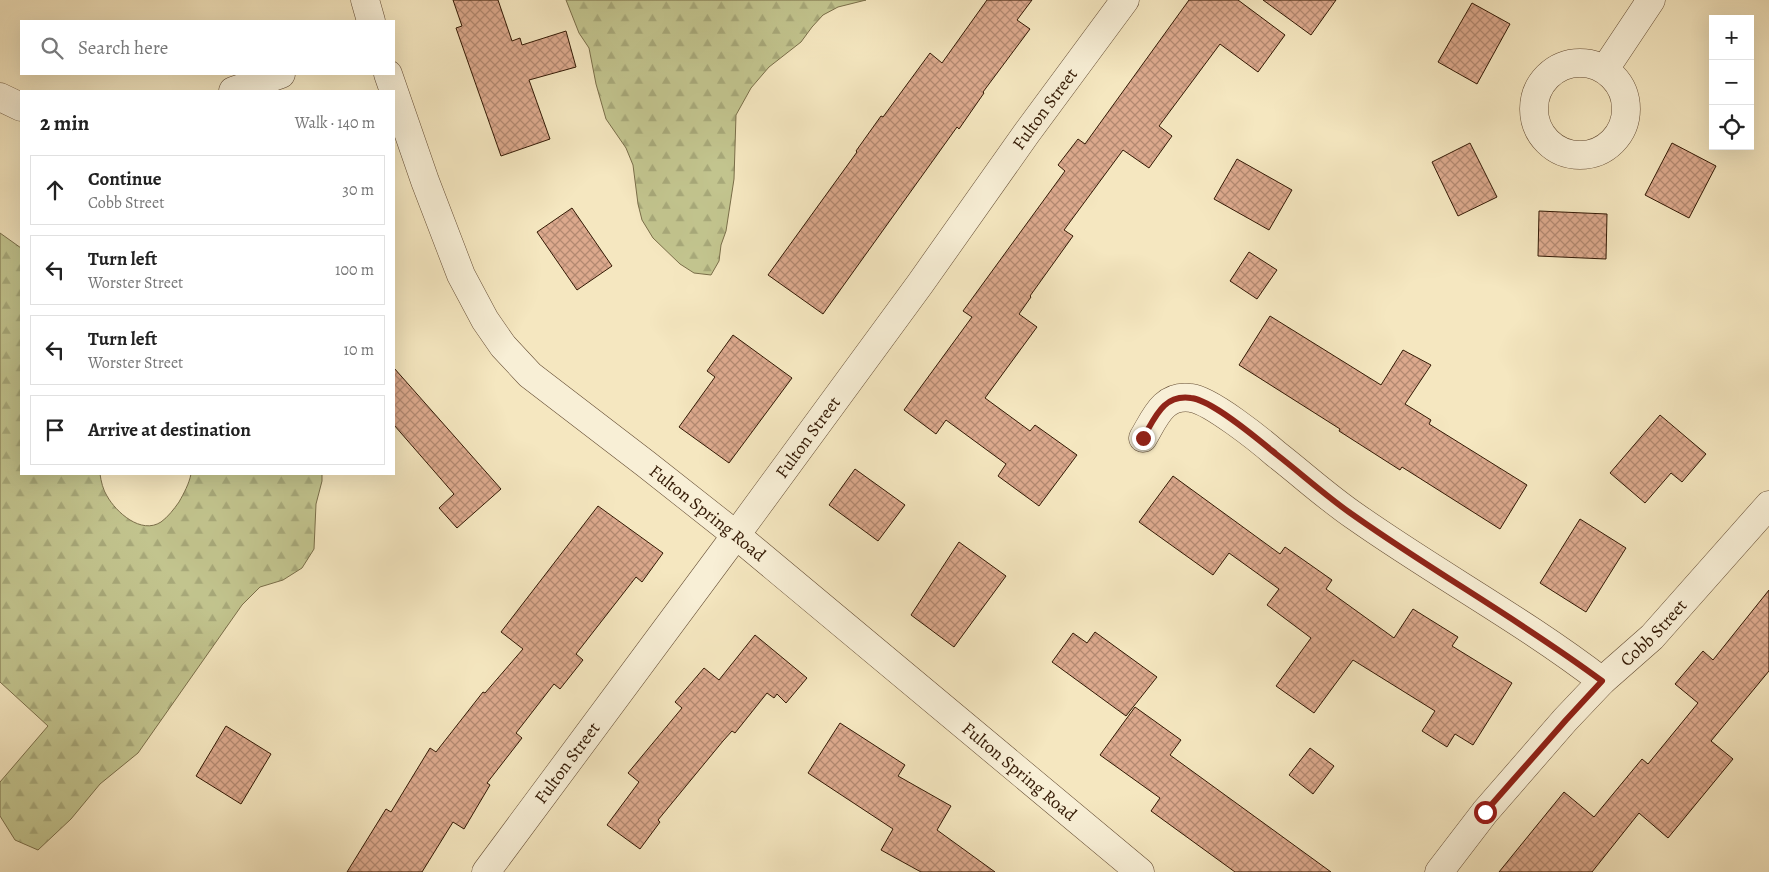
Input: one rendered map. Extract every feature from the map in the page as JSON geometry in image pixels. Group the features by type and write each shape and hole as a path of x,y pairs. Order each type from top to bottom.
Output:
{"street":[{"path":"365,0 371,20"},
{"name":"Fulton Street","path":"486,872 926,276 1026,134 1125,0"},
{"path":"1605,70 1651,0"},
{"path":"236,90 278,75"},
{"name":"Fulton Spring Road","path":"388,75 394,90"},
{"name":"Fulton Spring Road","path":"395,94 425,181 461,275 485,320 530,376 736,535 1140,872"},
{"path":"0,98 20,107"},
{"path":"1143,438 1162,407 1169,401 1175,398 1189,397 1201,401 1265,445 1356,517 1476,596 1535,632 1602,681"},
{"name":"Cobb Street","path":"1440,872 1485,812 1566,720 1602,681 1652,637 1769,505"}],"green space":[{"path":"566,0 866,0 838,7 823,15 801,42 769,67 751,88 736,115 734,179 726,231 721,245 719,261 711,275 694,273 680,264 653,238 642,220 633,165 626,148 606,119 596,84 589,48 579,33"},
{"path":"0,233 20,247 20,475 100,475 106,494 116,509 130,520 145,526 161,522 171,513 183,495 191,475 322,475 322,481 316,504 314,549 302,568 283,580 260,587 242,605 138,753 100,784 71,819 38,850 15,840 0,816 0,782 48,726 0,682"}],"building":[{"path":"453,0 498,0 512,41 520,38 522,45 566,31 576,67 529,80 550,139 501,156 456,28 462,26"},
{"path":"987,0 1032,0 1017,20 1030,29 823,314 768,275 881,116 883,117 930,53 942,63"},
{"path":"1189,0 1238,0 1285,35 1258,72 1220,44 1159,126 1172,136 1149,168 1123,150 1064,230 1073,236 1019,314 1037,327 985,398 1030,431 1035,425 1077,455 1039,506 998,476 1006,464 946,420 936,434 904,410 972,317 963,311 1065,171 1058,165 1078,139 1085,144"},
{"path":"1263,0 1336,0 1311,35"},
{"path":"1472,3 1510,24 1477,84 1438,62"},
{"path":"1470,143 1497,197 1458,216 1432,162"},
{"path":"1672,143 1716,166 1689,218 1645,195"},
{"path":"1237,159 1292,190 1269,230 1214,199"},
{"path":"572,208 612,266 577,290 537,232"},
{"path":"1539,211 1607,214 1606,259 1538,256"},
{"path":"1249,252 1277,270 1257,299 1230,281"},
{"path":"1270,316 1381,385 1403,350 1431,365 1405,404 1431,420 1429,424 1527,485 1500,529 1402,467 1400,470 1339,431 1340,429 1239,365"},
{"path":"733,335 792,378 729,463 679,427 715,377 707,371"},
{"path":"395,369 501,489 457,528 439,508 454,494 395,426"},
{"path":"1660,415 1706,454 1682,482 1671,473 1645,503 1610,473"},
{"path":"855,469 905,505 878,541 829,505"},
{"path":"1173,476 1280,554 1285,547 1332,580 1326,589 1394,638 1413,609 1458,637 1452,646 1512,683 1473,745 1455,734 1447,747 1422,731 1435,711 1353,660 1314,713 1276,686 1311,638 1267,605 1279,589 1229,553 1213,575 1139,522"},
{"path":"598,506 663,553 642,582 636,577 576,654 583,660 560,689 554,684 516,733 522,738 487,783 490,785 464,829 453,822 422,872 347,872 386,809 391,812 430,748 436,752 483,692 485,693 523,649 501,632"},
{"path":"1580,519 1626,548 1586,612 1540,583"},
{"path":"959,542 1006,576 954,647 911,615"},
{"path":"1769,590 1769,671 1711,741 1733,759 1668,838 1639,813 1592,872 1499,872 1564,792 1594,817 1642,759 1648,764 1698,703 1675,684 1703,651 1713,660"},
{"path":"1095,632 1157,677 1126,716 1052,662 1073,633 1087,643"},
{"path":"755,635 807,678 786,703 777,694 774,698 767,693 735,733 732,731 723,741 658,820 660,822 640,849 607,825 639,782 628,773 682,708 675,702 704,668 719,680"},
{"path":"1135,707 1181,740 1170,755 1331,872 1235,872 1151,811 1160,798 1100,755"},
{"path":"840,723 905,765 898,776 951,806 937,830 995,872 921,872 881,850 893,829 808,773"},
{"path":"226,726 271,754 241,804 196,776"},
{"path":"1310,748 1334,766 1313,794 1289,775"}],"route":[{"path":"1143,438 1166,403 1175,398 1196,398 1215,409 1265,445 1356,517 1476,596 1535,632 1602,681 1485,812"}]}
